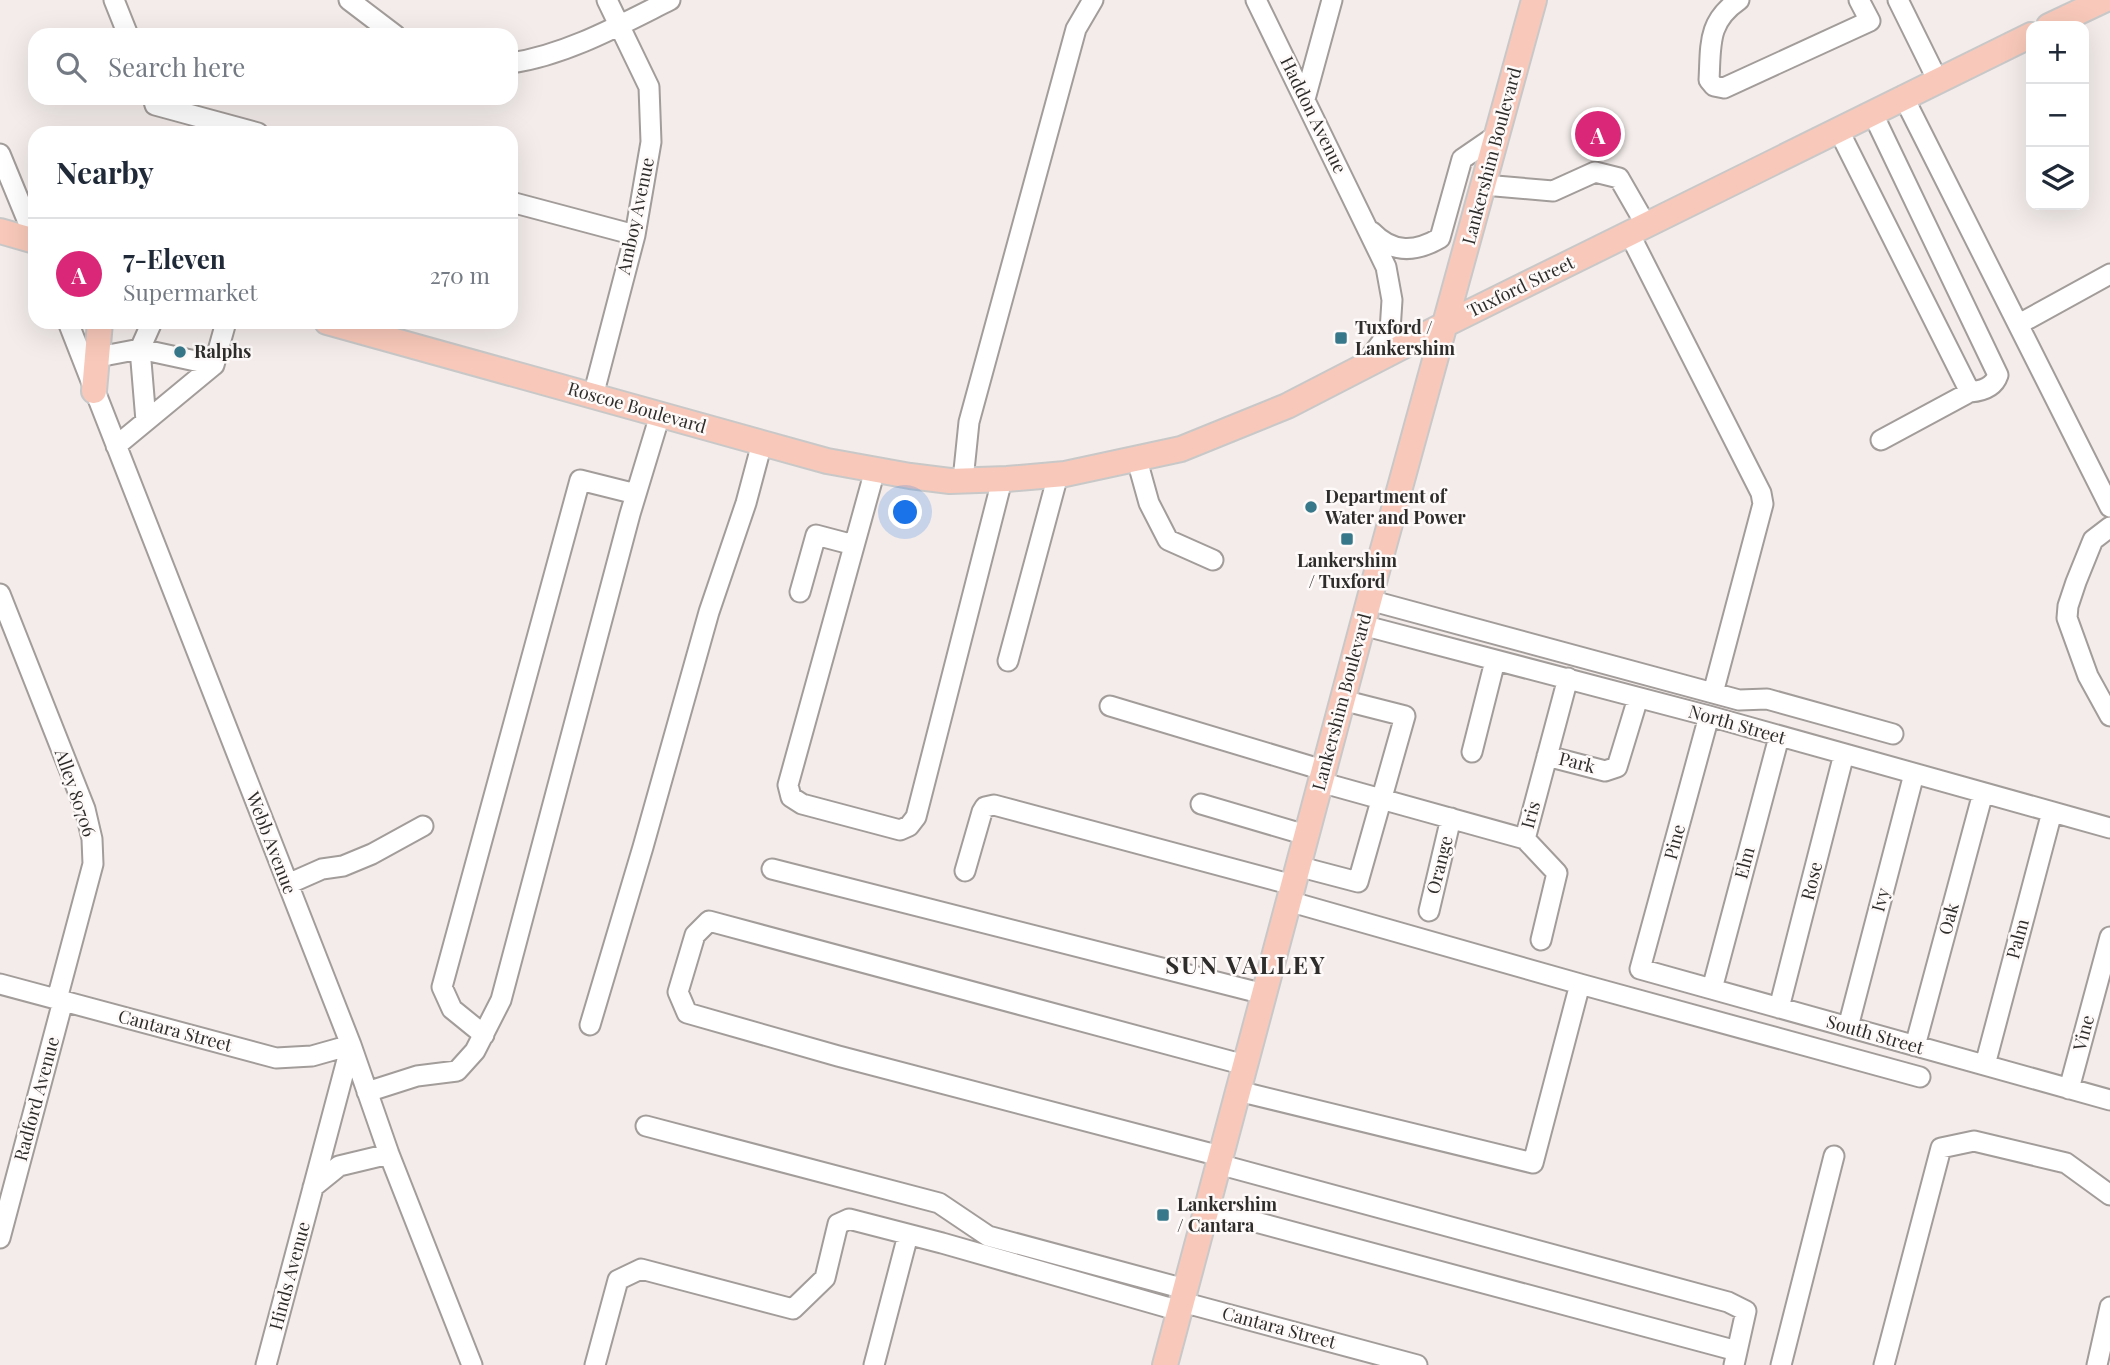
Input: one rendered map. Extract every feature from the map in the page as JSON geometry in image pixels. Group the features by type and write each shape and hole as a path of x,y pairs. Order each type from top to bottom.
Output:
{"main road":[{"name":"Lankershim Boulevard","path":"1165,1365 1362,625 1534,0"},
{"path":"2060,21 2104,0"},
{"name":"Tuxford Street","path":"957,481 1058,475 1181,449 1228,432 1287,407 1446,324 2026,36"},
{"path":"0,231 28,238"},
{"path":"94,391 100,329"},
{"name":"Roscoe Boulevard","path":"352,329 827,461 957,481"}],"street":[{"path":"114,0 125,28"},
{"path":"349,0 385,28"},
{"name":"Amboy Avenue","path":"593,396 635,235 651,142 649,88 607,0"},
{"path":"518,62 535,59 619,26 670,0"},
{"path":"957,481 969,422 1076,29 1093,0"},
{"name":"Haddon Avenue","path":"1256,0 1369,229 1385,267 1393,311 1390,331 1363,368"},
{"path":"1305,99 1332,0"},
{"path":"1739,0 1719,18 1711,34 1709,80 1714,86 1724,88 1870,21 1859,0"},
{"path":"1898,0 1937,79"},
{"path":"1903,96 2110,507"},
{"path":"155,105 232,126"},
{"path":"1872,112 1998,375 1991,385 1970,392 1881,440"},
{"path":"1838,129 1970,392"},
{"name":"Haddon Avenue","path":"1369,229 1380,241 1395,248 1411,250 1440,238 1462,159 1497,135"},
{"path":"0,154 28,223"},
{"path":"1484,185 1553,191 1595,172 1619,178 1637,229 1761,493 1763,504 1713,692"},
{"path":"518,204 635,235"},
{"path":"2019,324 2110,274"},
{"name":"Webb Avenue","path":"71,329 351,1045 472,1365"},
{"path":"146,421 140,349 149,329"},
{"path":"116,446 215,365 224,329"},
{"path":"98,357 140,349 215,365"},
{"path":"367,1092 417,1076 457,1071 475,1051 501,1000 636,494 660,415"},
{"path":"590,1025 709,612 746,503 762,443"},
{"path":"1137,460 1149,503 1168,540 1213,560"},
{"path":"875,470 788,785 791,797 802,804 900,830 909,826 916,817 1002,480"},
{"path":"1008,661 1058,475"},
{"path":"484,1035 452,1009 442,987 580,480 636,494"},
{"path":"2110,527 2093,540 2068,606 2067,618 2088,676 2110,716"},
{"path":"800,592 816,535 854,545"},
{"name":"Alley 80706","path":"0,594 85,809 92,838 93,864 60,1000"},
{"path":"1369,600 1739,700 1767,699 1893,734"},
{"name":"North Street","path":"1362,625 1709,716 2110,828"},
{"path":"1472,752 1495,661"},
{"name":"Iris","path":"1541,940 1557,873 1525,839 1568,678"},
{"name":"Park","path":"1547,756 1605,771 1617,766 1638,698"},
{"path":"1293,884 1358,882 1383,799 1405,716 1342,700"},
{"path":"1110,706 1322,776 1383,799 1525,839"},
{"name":"Pine","path":"1640,969 1709,716"},
{"name":"Elm","path":"1712,989 1779,737"},
{"name":"Rose","path":"1779,1008 1844,754"},
{"name":"Ivy","path":"1848,1027 1914,774"},
{"name":"Oak","path":"1915,1046 1983,793"},
{"path":"1201,804 1306,835"},
{"path":"965,871 982,812 985,807 993,805 1293,884 1580,984 1920,1077"},
{"name":"Palm","path":"1985,1065 2052,812"},
{"name":"Orange","path":"1429,911 1451,818"},
{"path":"288,884 321,869 343,866 372,854 423,826"},
{"path":"772,869 1264,994"},
{"path":"1207,1209 1735,1358 1746,1311 1728,1302 687,1013 678,992 695,935 709,920 1245,1065"},
{"name":"Vine","path":"2069,1089 2110,937"},
{"name":"South Street","path":"1640,969 2110,1101"},
{"name":"Cantara Street","path":"0,984 276,1058 312,1056 351,1045"},
{"path":"1238,1091 1533,1163 1580,984"},
{"name":"Radford Avenue","path":"0,1238 60,1000"},
{"name":"Hinds Avenue","path":"266,1365 351,1045"},
{"path":"646,1126 939,1203 988,1236 1182,1301"},
{"path":"1884,1365 1941,1148 1974,1142 2066,1163 2110,1195"},
{"path":"313,1187 339,1166 390,1154"},
{"path":"1781,1365 1835,1156"},
{"path":"594,1365 618,1280 641,1269 793,1309 825,1278 838,1224 849,1219 1182,1301"},
{"path":"874,1365 908,1235"},
{"name":"Cantara Street","path":"1182,1301 1417,1365"},
{"path":"2096,1365 2110,1307"}],"place":[{"name":"7-Eleven","path":"1598,134"},
{"name":"Tuxford / Lankershim","path":"1341,338"},
{"name":"Ralphs","path":"180,352"},
{"name":"Department of Water and Power","path":"1311,507"},
{"name":"Lankershim / Tuxford","path":"1347,539"},
{"name":"Lankershim / Cantara","path":"1163,1215"}],"district":[{"name":"SUN VALLEY","path":"1246,966"}]}
